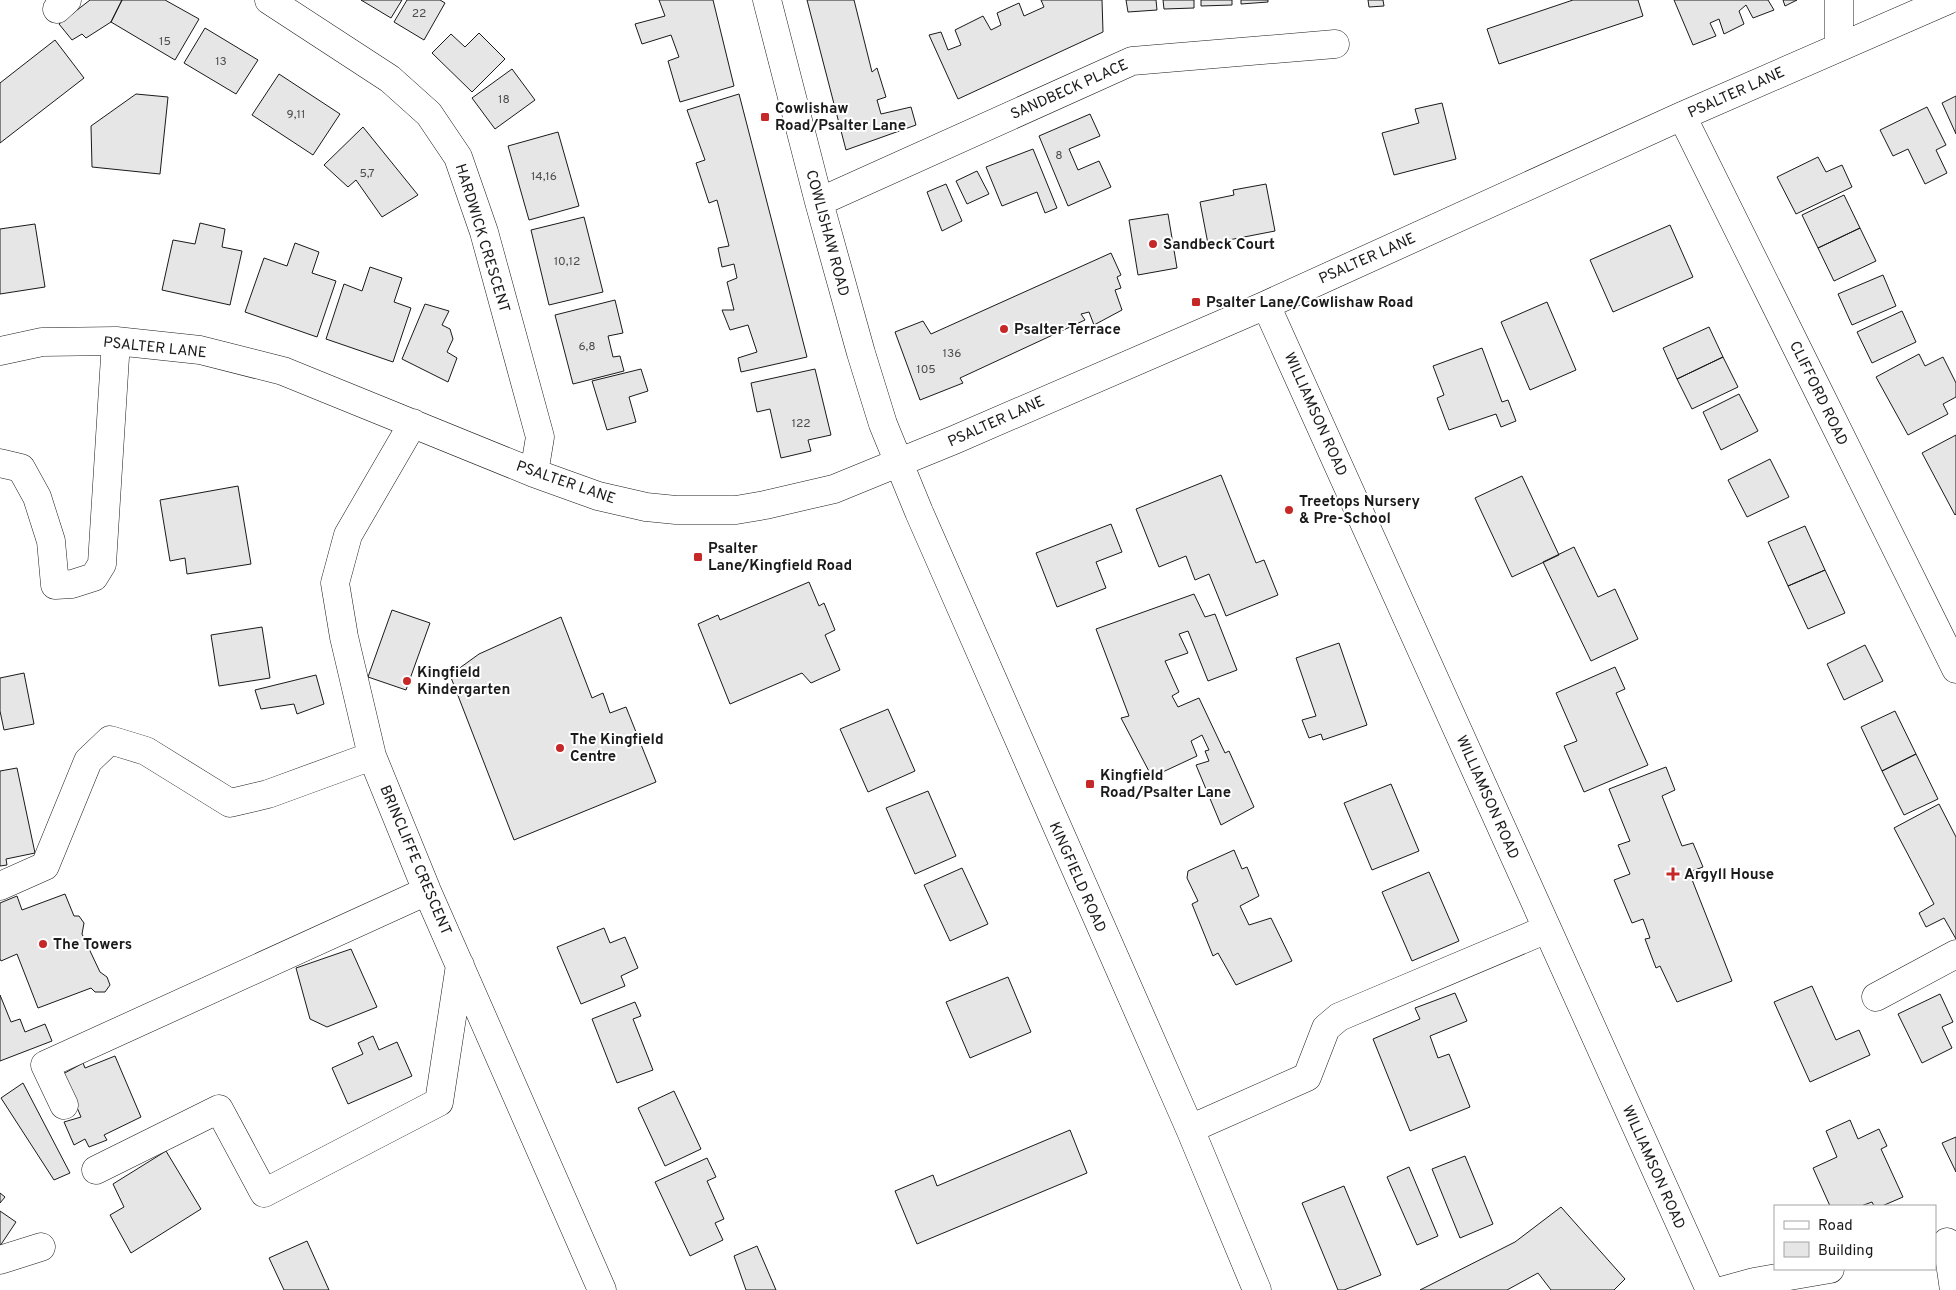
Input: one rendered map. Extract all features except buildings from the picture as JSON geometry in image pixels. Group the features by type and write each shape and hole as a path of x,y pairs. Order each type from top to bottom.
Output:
{"street":[{"name":"HARDWICK CRESCENT","path":"269,0 390,79 429,114 458,157 484,232 540,436 534,473"},
{"name":"COWLISHAW ROAD","path":"767,0 819,202 878,409 898,463"},
{"path":"1839,0 1839,47"},
{"name":"PSALTER LANE","path":"0,350 42,342 116,341 200,350 283,371 534,473 598,496 646,507 706,511 736,510 834,489 898,463 1266,305 1682,116 1948,0"},
{"name":"SANDBECK PLACE","path":"819,202 1132,60 1335,44"},
{"name":"CLIFFORD ROAD","path":"1682,116 1956,669"},
{"name":"WILLIAMSON ROAD","path":"1266,305 1710,1290"},
{"path":"0,462 20,468 37,497 51,541 54,585 72,584 94,577 102,564 116,341"},
{"name":"BRINCLIFFE CRESCENT","path":"413,423 348,535 336,583 344,637 372,756 427,891 602,1290"},
{"name":"KINGFIELD ROAD","path":"898,463 1059,836 1190,1129 1257,1290"},
{"path":"0,886 45,866 88,760 110,740 146,751 230,803 268,794 372,756"},
{"path":"64,1105 45,1065 427,891"},
{"path":"1190,1129 1307,1077 1326,1028 1339,1017 1547,928"},
{"path":"1876,997 1956,954"},
{"path":"96,1170 219,1109 264,1193 439,1102 460,965"},
{"path":"1946,1242 1954,1290"},
{"path":"0,1260 42,1246"},
{"path":"1726,1290 1754,1282 1824,1270"}],"place":[{"name":"Cowlishaw Road/Psalter Lane","path":"765,117"},
{"name":"Sandbeck Court","path":"1153,244"},
{"name":"Psalter Lane/Cowlishaw Road","path":"1196,302"},
{"name":"Psalter Terrace","path":"1004,329"},
{"name":"Treetops Nursery & Pre-School","path":"1289,510"},
{"name":"Psalter Lane/Kingfield Road","path":"698,557"},
{"name":"Kingfield Kindergarten","path":"407,681"},
{"name":"The Kingfield Centre","path":"560,748"},
{"name":"Kingfield Road/Psalter Lane","path":"1090,784"},
{"name":"Argyll House","path":"1673,874"},
{"name":"The Towers","path":"43,944"}]}
